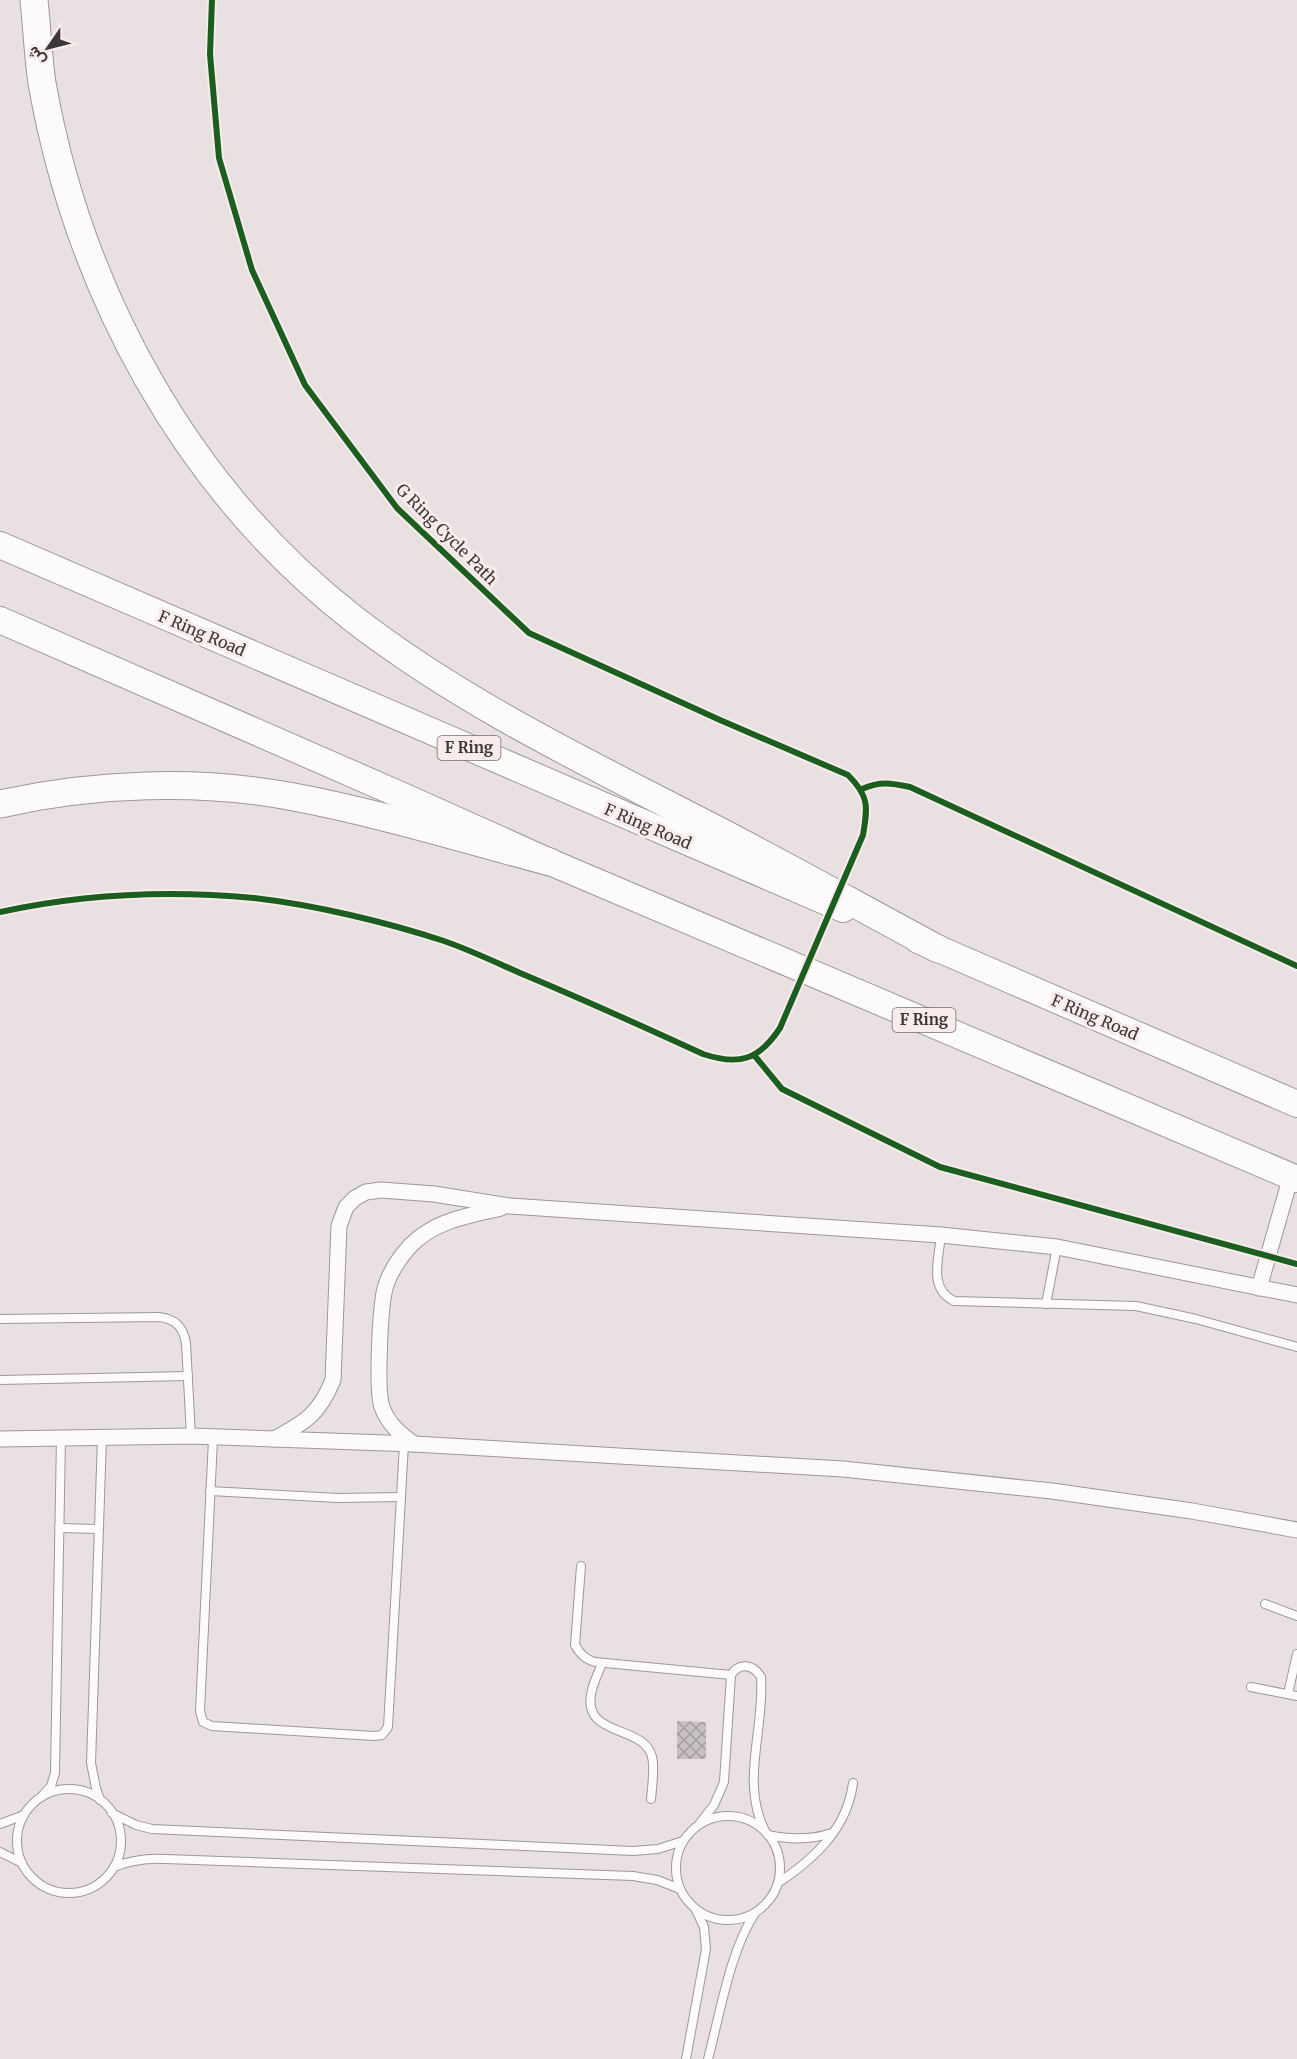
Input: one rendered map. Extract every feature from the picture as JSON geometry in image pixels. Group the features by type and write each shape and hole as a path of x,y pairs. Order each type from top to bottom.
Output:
{"highway":[{"path":"34,0 42,81 59,160 81,234 104,292 133,352 171,420 257,531 354,619 419,666 488,709 734,838 938,949"},
{"name":"F Ring Road","path":"0,545 717,856 1297,1104"},
{"name":"F Ring","path":"0,620 550,862 1294,1177"},
{"path":"0,804 25,798 95,790 161,786 231,789 294,797 393,820 550,862"}],"street":[{"path":"1259,1288 1294,1177"},
{"path":"274,1439 310,1417 324,1401 333,1380 339,1226 346,1207 366,1192 381,1190 434,1194 510,1206 941,1235 1057,1247 1297,1295"},
{"path":"409,1444 389,1421 381,1406 379,1388 382,1299 386,1285 393,1270 411,1245 435,1227 448,1220 510,1206"},
{"path":"0,1439 191,1436 409,1444 843,1469 1052,1491 1192,1511 1297,1530"}],"lane":[{"path":"941,1235 937,1281 939,1288 949,1299 959,1302 1137,1306 1196,1318 1297,1347"},
{"path":"1046,1304 1057,1247"},
{"path":"0,1319 169,1318 178,1324 184,1333 191,1436"},
{"path":"0,1380 188,1376"},
{"path":"61,1438 56,1773 51,1786 32,1805 19,1826 18,1851 29,1874 38,1883 60,1893 79,1892 96,1886 114,1868 120,1846 120,1835 112,1813"},
{"path":"100,1800 91,1763 102,1438"},
{"path":"213,1438 200,1711 203,1722 212,1726 374,1736 382,1735 388,1727 400,1497 409,1444"},
{"path":"210,1491 338,1498 400,1497"},
{"path":"59,1528 99,1529"},
{"path":"581,1566 575,1645 588,1660 731,1675"},
{"path":"1265,1604 1297,1616"},
{"path":"1288,1694 1297,1654"},
{"path":"602,1663 591,1690 591,1705 603,1724 636,1738 648,1749 652,1757 651,1799"},
{"path":"778,1883 779,1858 760,1821 754,1796 761,1677 752,1667 746,1666 740,1667 731,1675 724,1782 714,1805 683,1841 677,1852 675,1865 680,1889 696,1909 718,1919 737,1919 765,1905 778,1883 808,1860 834,1832 847,1810 853,1783"},
{"path":"1251,1687 1297,1695"},
{"path":"41,1797 53,1792 71,1790 89,1794 100,1800 112,1813 136,1825 152,1829 633,1851 658,1849 683,1841"},
{"path":"0,1824 24,1815"},
{"path":"700,1823 711,1818 734,1816 745,1818 767,1833 801,1839 834,1832"},
{"path":"0,1852 22,1863"},
{"path":"114,1868 131,1861 166,1858 633,1876 657,1880 680,1889"},
{"path":"686,2059 706,1949 704,1927 696,1909"},
{"path":"708,2059 736,1951 747,1924 755,1912"}],"building":[{"path":"677,1721 706,1722 706,1759 677,1759"}],"cycle path":[{"name":"G Ring Cycle Path","path":"0,912 63,901 159,894 254,898 326,910 398,927 454,945 703,1054 727,1060 756,1053 772,1039 780,1028 863,835 866,816 865,802 860,789 848,775 720,720 529,633 397,508 305,385 252,270 219,158 210,54 212,0"},
{"path":"862,789 886,784 910,787 1297,966"},
{"path":"754,1055 782,1089 940,1167 1297,1264"}]}
